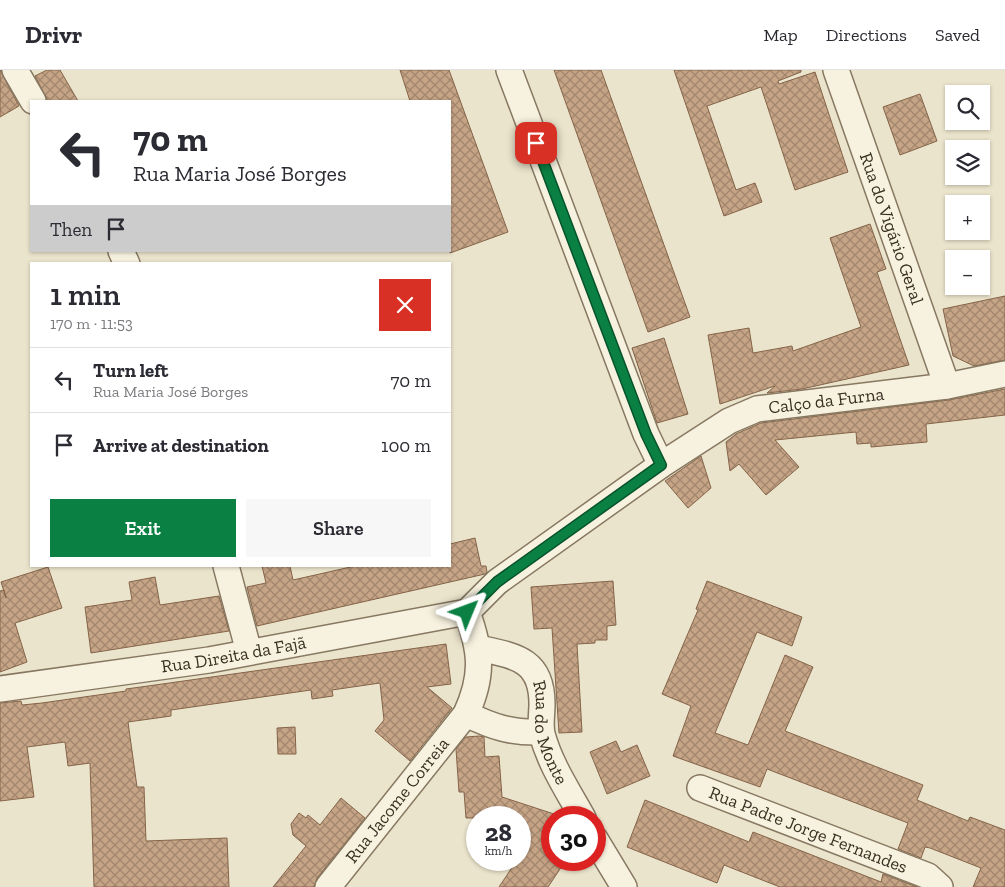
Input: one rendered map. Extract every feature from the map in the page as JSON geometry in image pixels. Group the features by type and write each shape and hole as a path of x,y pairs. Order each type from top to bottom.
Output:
{"street":[{"path":"15,70 32,100"},
{"path":"509,70 646,434 661,465"},
{"name":"Rua do Vigário Geral","path":"836,70 947,386"},
{"name":"Calço da Furna","path":"467,612 497,582 661,465 729,421 757,409 947,386 1005,374"},
{"path":"226,567 249,652"},
{"name":"Rua Jacome Correia","path":"328,887 466,714 474,697 479,677 478,648 467,612"},
{"name":"Rua Direita da Fajã","path":"0,689 209,660 467,612"},
{"name":"Rua do Monte","path":"478,648 514,656 528,664 535,672 541,686 541,732 552,760 576,806"},
{"path":"466,714 505,730 523,733 541,732"},
{"name":"Rua Padre Jorge Fernandes","path":"700,788 928,876 940,887"},
{"path":"606,857 624,887"}],"building":[{"path":"0,70 19,106 0,117"},
{"path":"47,70 60,70 77,100 47,100 35,76"},
{"path":"400,70 449,70 508,232 450,253 451,100 410,100"},
{"path":"554,70 601,70 690,317 648,332"},
{"path":"674,70 801,70 801,72 778,81 779,84 815,72 848,172 795,190 761,87 707,106 736,190 755,183 762,202 724,216"},
{"path":"920,94 937,141 900,155 883,107"},
{"path":"870,224 886,269 877,272 909,365 802,389 767,393 775,386 720,404 708,335 749,328 753,353 792,346 793,351 861,327 830,238"},
{"path":"1005,296 1005,360 974,366 953,356 943,309"},
{"path":"664,338 688,414 657,423 632,348"},
{"path":"1005,389 1005,415 926,424 927,442 871,447 871,443 857,444 856,432 775,440 799,467 766,495 739,464 730,471 726,442 736,434 761,423 949,400"},
{"path":"701,456 711,488 688,508 665,481"},
{"path":"475,538 481,566 486,566 487,572 257,626 247,587 266,583 262,567 290,567 293,580 351,567 451,567 451,544"},
{"path":"48,567 62,608 15,623 27,662 0,672 0,591 4,590 1,582"},
{"path":"155,577 160,605 219,596 229,631 91,653 85,607 132,600 129,582"},
{"path":"613,581 616,625 607,626 607,640 595,640 595,643 577,644 582,732 559,733 552,628 534,629 531,587"},
{"path":"707,581 802,617 792,646 757,632 715,733 748,745 785,655 813,667 785,731 923,785 917,800 968,821 970,817 1005,830 1005,887 973,887 981,868 930,848 925,847 921,858 898,849 908,823 767,769 760,787 673,756 691,706 662,694 698,610 696,609"},
{"path":"446,644 451,684 427,687 452,708 410,761 375,731 384,720 380,683 332,690 333,696 312,699 311,690 171,710 171,716 128,722 137,787 144,787 146,841 227,838 229,887 94,887 90,763 68,766 65,742 27,747 34,797 0,801 0,703 21,701 22,705 42,703 126,691 126,689"},
{"path":"295,727 296,754 278,754 277,728"},
{"path":"466,737 484,737 485,757 499,756 502,797 530,806 466,806 466,818 464,792 459,792 456,749"},
{"path":"616,741 621,752 637,745 650,776 607,794 590,752"},
{"path":"341,798 365,818 317,878 314,887 273,887 306,846 293,835 291,824 299,813 306,818 308,815 320,825"},
{"path":"645,800 749,842 753,832 881,882 883,874 917,887 780,887 724,865 717,883 627,847"},
{"path":"531,806 541,810 541,871 559,871 548,887 499,887 510,871 531,871"}],"route":[{"path":"467,612 497,582 661,465 646,434 536,143"}]}
